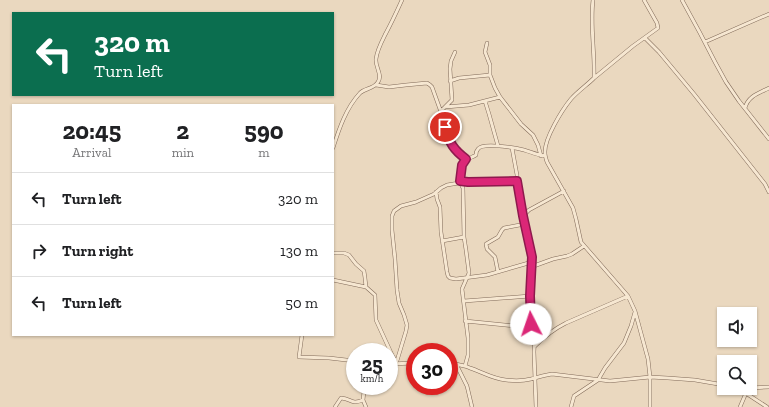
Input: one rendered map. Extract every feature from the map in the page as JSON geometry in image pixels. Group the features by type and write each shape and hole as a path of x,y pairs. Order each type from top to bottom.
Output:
{"street":[{"path":"334,145 351,104 361,92 376,85 379,81 380,78 375,61 378,51 402,0"},
{"path":"592,0 594,78"},
{"path":"543,156 551,131 576,94 633,46 656,30 658,26 644,0"},
{"path":"682,0 726,82 769,139"},
{"path":"705,42 769,14"},
{"path":"645,38 659,52 694,94 765,184 769,192"},
{"path":"487,43 485,52 490,65 490,75 500,97 521,124 533,134 543,156 573,208 581,242 628,296 635,311 648,359 650,377 650,407"},
{"path":"441,112 452,98 450,69 451,61 456,52"},
{"path":"450,81 459,78 490,75"},
{"path":"376,85 389,87 406,84 430,85 441,112 448,139 457,152 466,159"},
{"path":"745,108 746,103 750,98 769,88"},
{"path":"445,107 468,105 500,97"},
{"path":"485,101 498,146"},
{"path":"465,366 468,355 468,338 462,289 469,273 464,237 463,188 460,181 462,165 466,159 476,155 478,149 488,146 525,150 543,156"},
{"path":"512,148 532,262 530,296 531,322 535,331 534,347 536,407"},
{"path":"398,357 407,325 397,290 392,230 392,216 394,211 401,206 416,202 444,187 460,181 517,181"},
{"path":"523,216 529,210 564,191"},
{"path":"436,192 440,207 440,232 448,276 450,278 487,275 532,262"},
{"path":"498,272 495,257 487,249 486,244 498,237 501,230 504,228 525,224"},
{"path":"442,241 464,237"},
{"path":"531,267 572,254 584,246"},
{"path":"334,253 344,253 349,255 364,271 366,287"},
{"path":"334,280 366,287 375,295 376,320 387,343"},
{"path":"464,301 530,296"},
{"path":"534,347 547,335 566,323 628,296"},
{"path":"571,407 574,396 598,380 604,368 624,343 635,311"},
{"path":"465,321 526,327 533,326"},
{"path":"302,336 299,357 346,360"},
{"path":"458,364 495,378 518,381 529,380 552,374 598,380 619,380 650,377 695,380 717,384"},
{"path":"458,368 467,386 472,407"},
{"path":"757,388 769,387"},
{"path":"364,395 363,400 366,407"},
{"path":"740,407 745,395"},
{"path":"749,395 767,407"},
{"path":"336,407 341,398 352,402 363,400"}],"route":[{"path":"445,127 451,144 457,152 466,159 462,165 460,181 517,181 532,257 530,284 531,324"}]}
